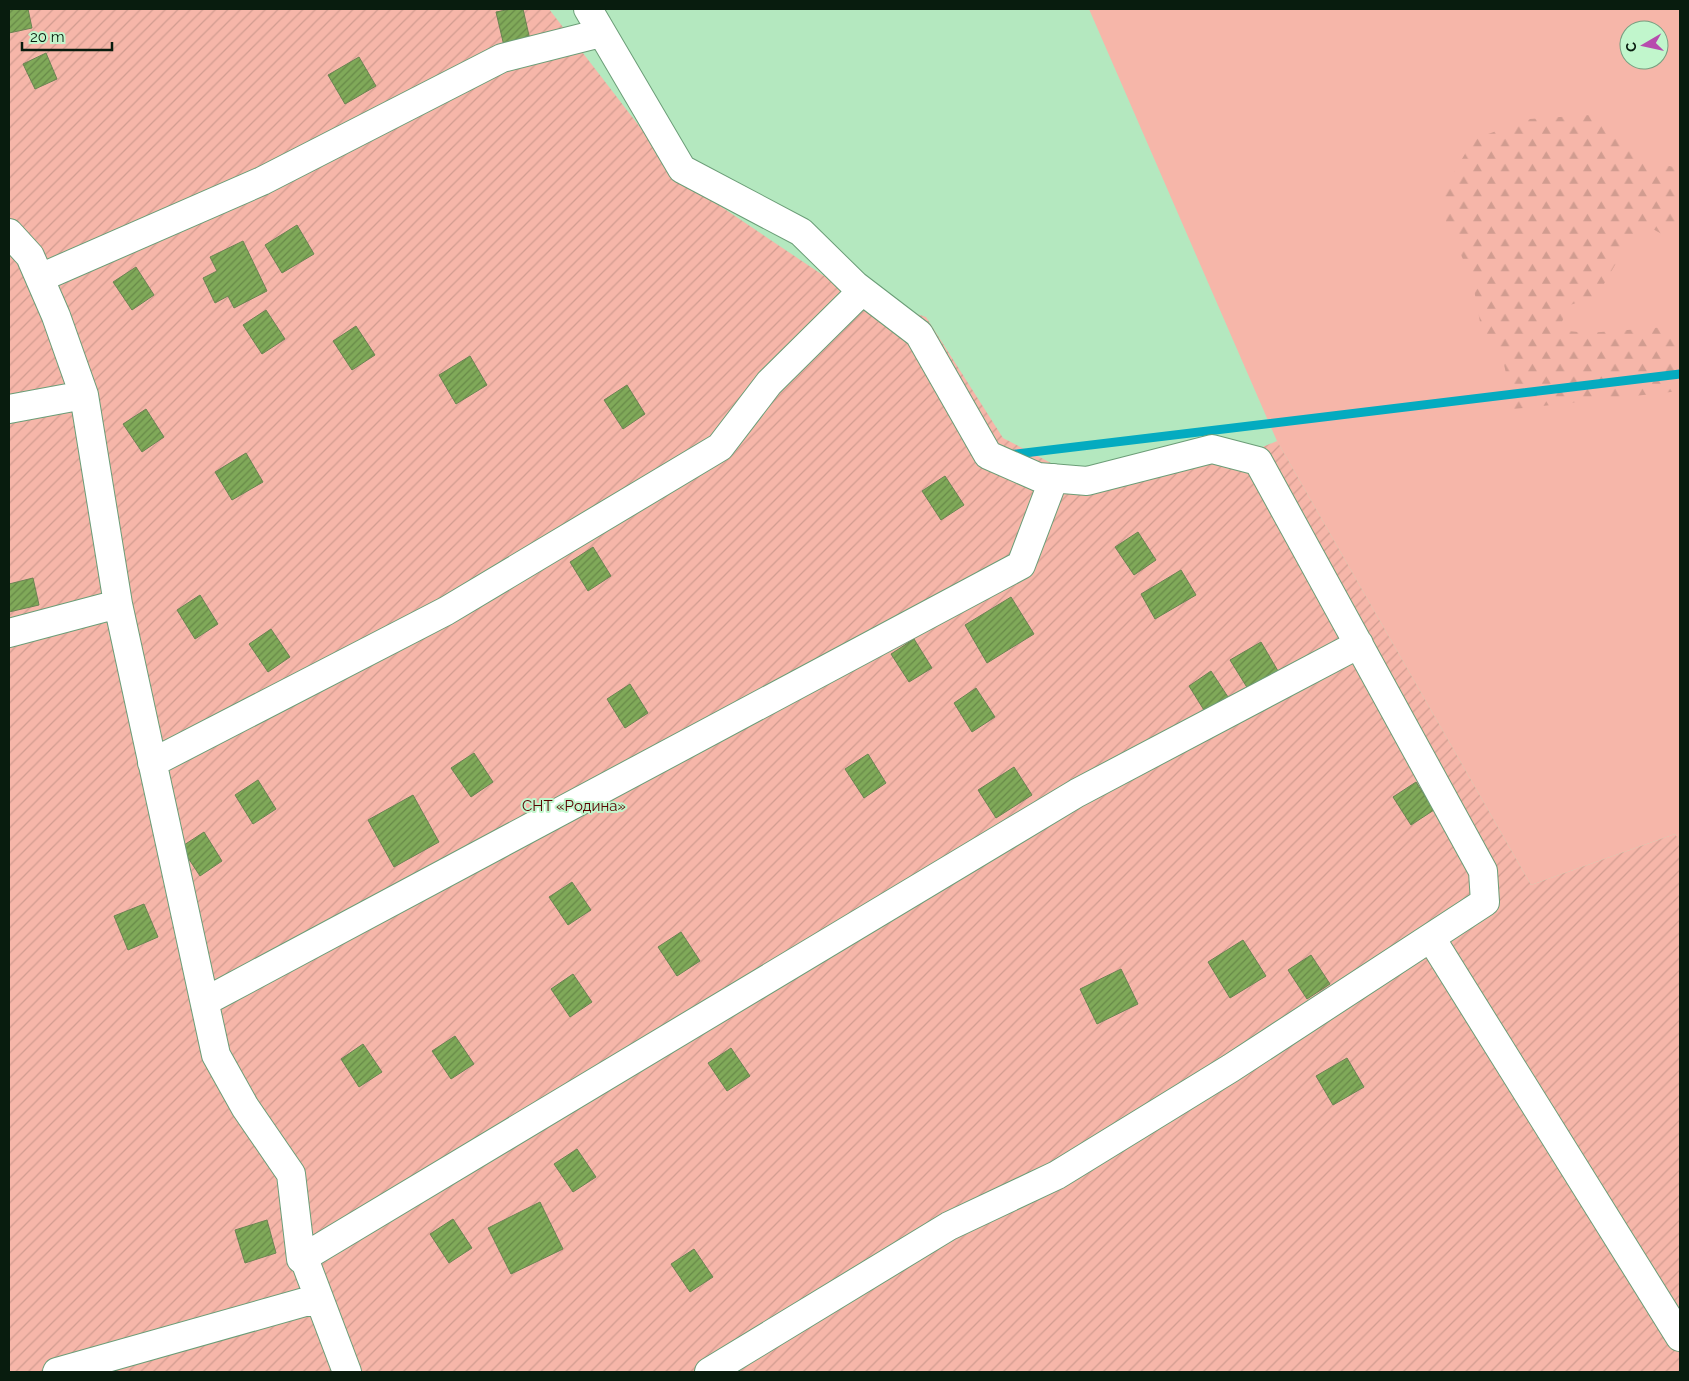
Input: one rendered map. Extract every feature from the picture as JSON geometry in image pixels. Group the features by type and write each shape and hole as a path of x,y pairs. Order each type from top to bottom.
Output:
{"lane":[{"path":"588,9 682,169 801,232 862,291 919,334 988,455 1038,476 1087,481 1212,449 1258,461 1483,871 1485,902 1231,1068 1056,1175 948,1226 709,1372"},
{"path":"40,278 262,181 502,58 602,33"},
{"path":"9,233 30,256 56,316 84,395 118,604 206,1001 216,1055 245,1107 291,1174 301,1259 305,1261 347,1372"},
{"path":"152,763 446,611 720,447 768,383 862,291"},
{"path":"9,409 84,395"},
{"path":"206,1001 1021,565 1054,478"},
{"path":"9,633 118,604"},
{"path":"301,1259 1069,798 1359,644"},
{"path":"1431,938 1680,1337"},
{"path":"57,1372 319,1298"}],"green space":[{"name":"СНТ «Родина»","path":"9,9 549,9 680,179 845,290 926,317 1003,438 1095,486 1232,460 1277,441 1531,885 1675,834 1680,842 1680,1372 9,1372"},
{"path":"1089,9 1680,9 1680,842 1675,834 1531,885 1277,441"},
{"path":"1590,115 1658,164 1680,168 1680,244 1640,222 1597,296 1570,305 1558,330 1588,333 1680,326 1680,391 1514,409 1503,360 1483,338 1472,279 1446,222 1442,192 1474,139 1530,119"}],"building":[{"path":"9,9 28,9 32,28 9,33"},
{"path":"523,9 530,40 504,46 496,12"},
{"path":"46,53 57,79 35,89 23,64"},
{"path":"359,57 376,86 345,104 328,75"},
{"path":"297,225 314,254 282,273 265,245"},
{"path":"243,241 267,291 234,308 228,296 215,303 203,278 217,271 210,257"},
{"path":"136,267 154,295 132,310 113,282"},
{"path":"266,310 285,339 262,354 243,325"},
{"path":"356,326 375,355 352,370 333,341"},
{"path":"470,356 487,385 456,404 439,375"},
{"path":"627,385 645,414 623,429 604,400"},
{"path":"146,409 164,437 142,452 123,424"},
{"path":"246,453 263,482 232,500 215,472"},
{"path":"945,476 964,505 941,520 922,491"},
{"path":"1138,532 1156,560 1134,575 1115,547"},
{"path":"593,547 611,576 588,591 570,562"},
{"path":"1181,570 1196,595 1155,619 1141,594"},
{"path":"33,578 39,605 9,612 9,584"},
{"path":"200,595 218,624 195,639 177,610"},
{"path":"1011,597 1034,634 987,663 965,625"},
{"path":"271,629 290,657 268,672 249,644"},
{"path":"914,639 932,668 909,682 891,654"},
{"path":"1261,642 1278,671 1248,689 1230,660"},
{"path":"1211,671 1230,700 1207,715 1189,686"},
{"path":"630,684 648,713 625,728 607,699"},
{"path":"976,688 995,717 972,732 954,703"},
{"path":"474,753 493,782 471,797 451,768"},
{"path":"868,754 886,783 864,798 845,769"},
{"path":"1014,767 1032,795 996,818 978,790"},
{"path":"258,780 276,809 253,824 235,795"},
{"path":"1416,782 1434,810 1411,825 1393,797"},
{"path":"413,795 439,842 394,867 368,820"},
{"path":"204,832 222,861 200,876 181,847"},
{"path":"572,882 591,910 568,925 549,897"},
{"path":"144,904 158,937 128,950 114,916"},
{"path":"681,932 700,961 677,976 658,947"},
{"path":"1243,940 1266,976 1230,998 1208,962"},
{"path":"1311,955 1330,984 1307,999 1288,970"},
{"path":"1121,969 1138,1004 1097,1024 1080,989"},
{"path":"573,974 592,1002 570,1017 551,989"},
{"path":"455,1036 474,1064 451,1079 432,1051"},
{"path":"363,1044 382,1072 359,1087 341,1059"},
{"path":"731,1048 750,1076 727,1091 708,1063"},
{"path":"1347,1058 1364,1087 1333,1105 1316,1076"},
{"path":"577,1149 596,1177 573,1192 554,1164"},
{"path":"540,1202 563,1249 511,1274 488,1228"},
{"path":"453,1219 472,1248 449,1263 430,1234"},
{"path":"267,1220 276,1253 245,1263 235,1230"},
{"path":"694,1249 713,1277 690,1292 671,1264"}],"waterway":[{"path":"1008,455 1680,374"}]}
